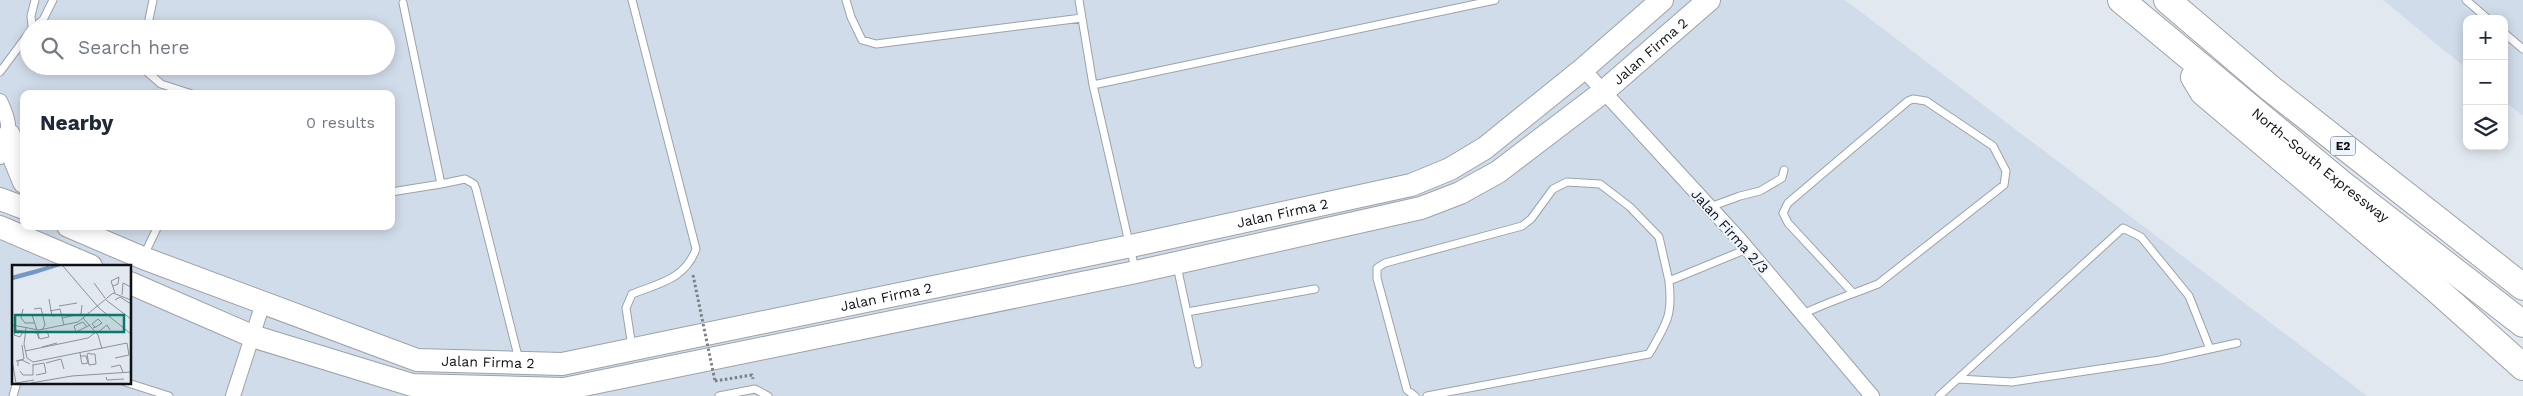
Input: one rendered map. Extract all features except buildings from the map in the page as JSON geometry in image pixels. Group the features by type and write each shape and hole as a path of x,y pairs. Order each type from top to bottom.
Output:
{"highway":[{"name":"North–South Expressway","path":"2121,0 2341,184 2523,324"},
{"name":"North–South Expressway","path":"2166,0 2270,88 2523,287"},
{"path":"2183,52 2203,92 2436,289 2523,367"}],"main road":[{"name":"Jalan Firma 2","path":"77,230 143,258 417,360 562,364 1131,246 1411,185 1450,169 1485,148 1583,69 1662,0"},
{"name":"Jalan Firma 2","path":"131,283 252,336 412,385 536,392 564,389 1136,272 1421,208 1460,194 1498,172 1603,92 1709,0"},
{"path":"10,135 15,160 20,172"},
{"path":"0,199 20,206"},
{"path":"0,227 89,265"}],"street":[{"name":"Jalan Firma 2/3","path":"1583,69 1747,249 1803,314 1867,394"},
{"path":"0,101 8,116 10,135 0,157"},
{"path":"233,396 263,303"}],"lane":[{"path":"30,20 35,0"},
{"path":"43,20 53,0"},
{"path":"149,20 153,0"},
{"path":"632,0 696,249 691,263 684,270 671,278 632,294 626,308 632,350"},
{"path":"846,0 851,17 862,40 876,44 1082,18"},
{"path":"1079,0 1093,85 1136,272"},
{"path":"1093,85 1495,0"},
{"path":"2466,0 2483,15"},
{"path":"403,4 441,184"},
{"path":"2508,36 2523,49"},
{"path":"0,72 20,44"},
{"path":"151,75 161,84 180,90"},
{"path":"1803,314 1853,294 1878,284 2004,185 2006,171 1993,146 1926,101 1913,99 1908,101 1788,203 1783,213 1788,223 1853,294"},
{"path":"1710,207 1760,191 1782,178 1784,170"},
{"path":"395,191 465,179 474,184 519,363"},
{"path":"1415,396 1407,390 1377,278 1377,268 1385,263 1522,226 1531,219 1553,189 1567,182 1600,184 1630,207 1659,237 1672,304 1666,324 1649,354 1427,396"},
{"path":"1939,396 2123,228 2141,237 2189,296 2210,349"},
{"path":"143,258 156,230"},
{"path":"1669,281 1747,249"},
{"path":"1177,263 1198,364"},
{"path":"1187,312 1315,289"},
{"path":"1958,379 2012,382 2160,360 2237,344"},
{"path":"131,384 169,396"},
{"path":"719,396 755,389 768,396"}],"path":[{"path":"693,275 716,381"}],"shaded area":[{"path":"0,0 1845,0 2367,396 0,396"},
{"path":"2383,0 2523,0 2523,116 2508,104 2508,15 2463,15 2463,66"}]}
